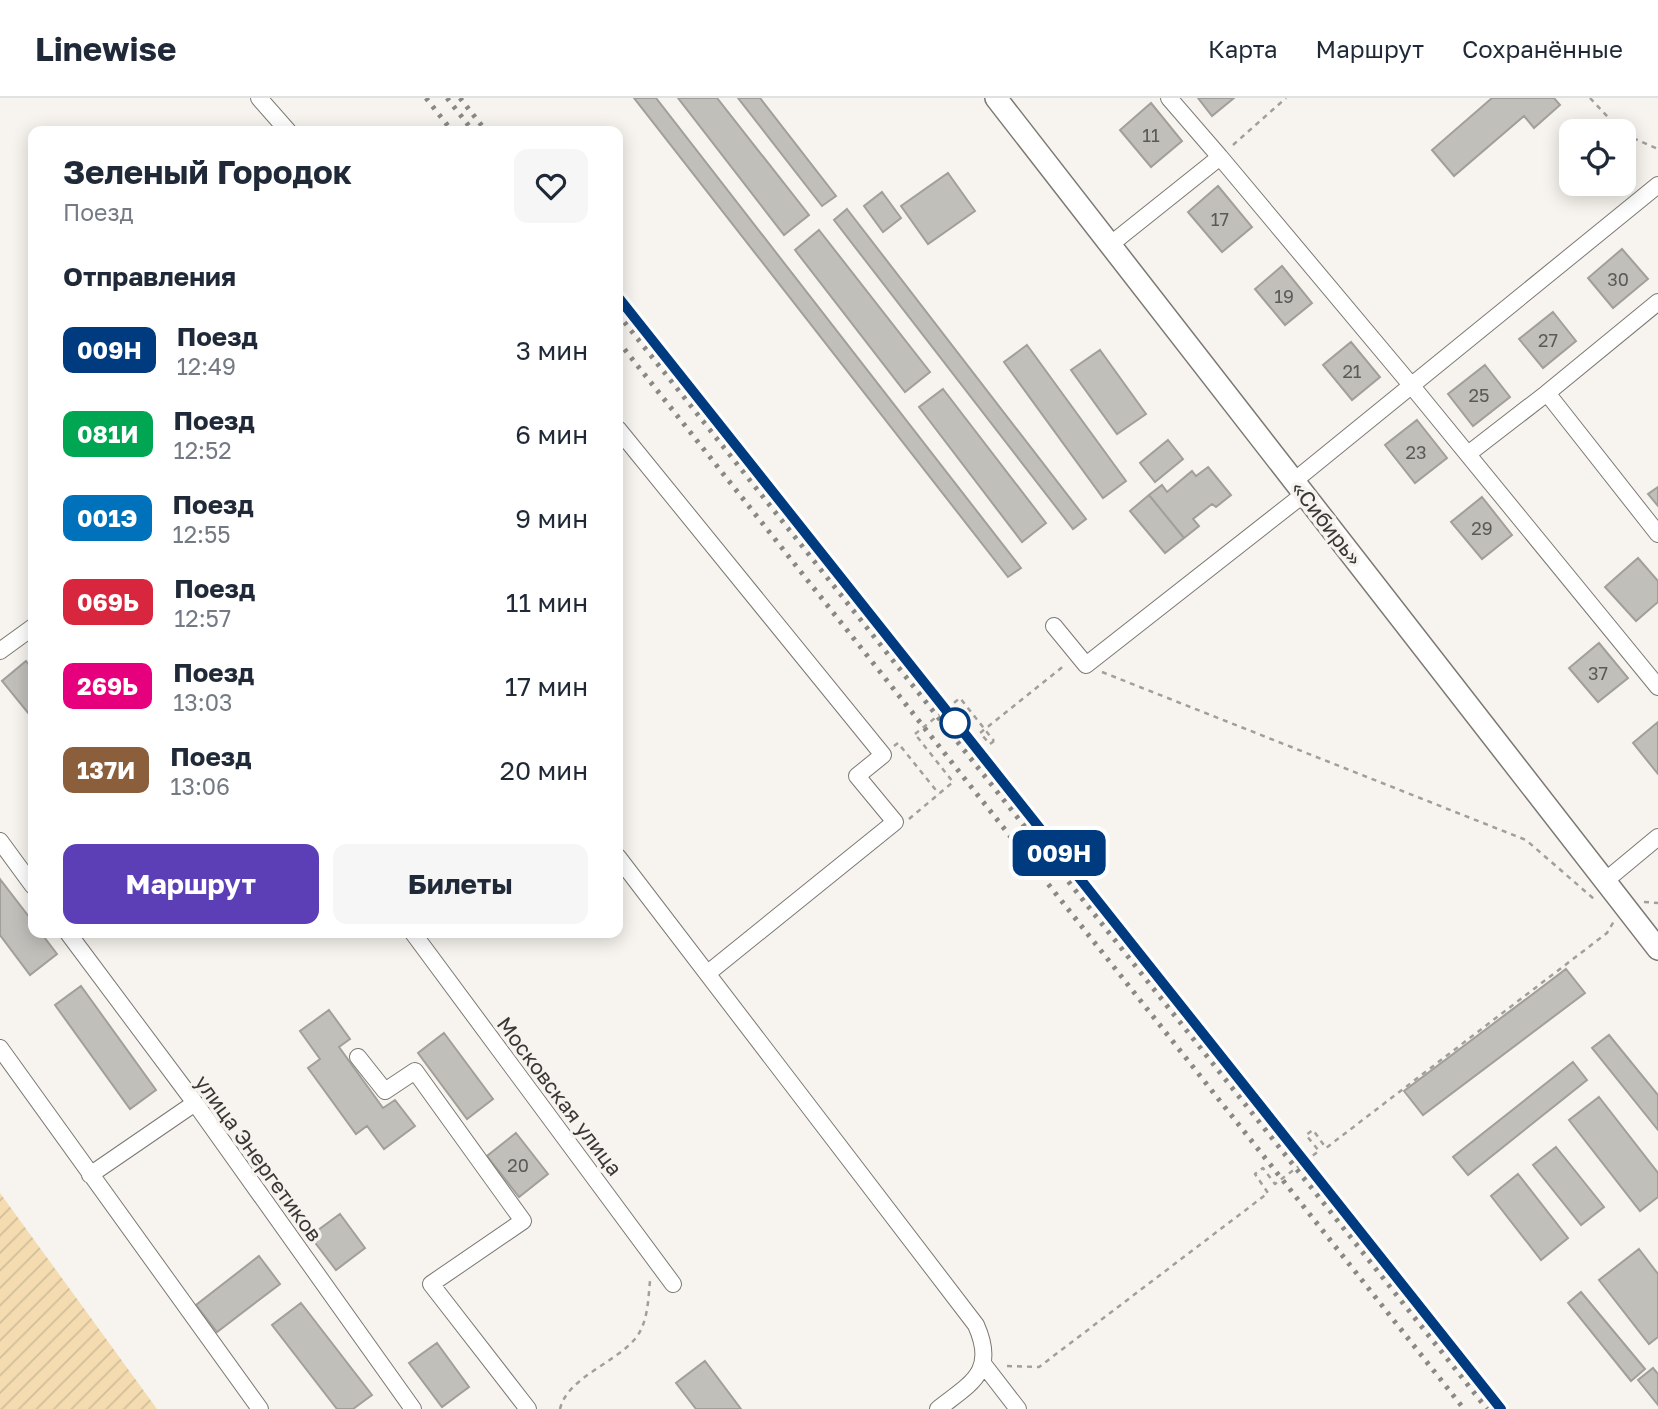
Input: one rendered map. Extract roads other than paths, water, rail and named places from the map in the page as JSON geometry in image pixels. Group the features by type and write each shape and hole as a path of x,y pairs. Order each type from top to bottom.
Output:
{"main road":[{"name":"«Сибирь»","path":"996,98 1299,487 1600,891 1658,949"}],"street":[{"path":"260,98 284,126"},
{"path":"1169,98 1468,454 1658,687"},
{"path":"1111,244 1220,157"},
{"path":"1054,626 1086,666 1299,487 1411,386 1658,185"},
{"path":"1468,454 1658,302"},
{"path":"1547,393 1658,534"},
{"path":"623,435 883,755 857,776 895,822 708,973"},
{"path":"0,651 28,631"},
{"path":"1600,891 1658,837"},
{"path":"0,841 28,879"},
{"path":"623,863 976,1325 983,1340 984,1365 1018,1409"},
{"name":"улица Энергетиков","path":"72,938 195,1103 413,1409"},
{"name":"Московская улица","path":"416,938 673,1284"},
{"path":"0,1048 260,1409"},
{"path":"358,1057 385,1091 415,1070 523,1221 431,1284 527,1409"},
{"path":"90,1175 195,1103"},
{"path":"938,1409 973,1381 984,1365"}],"railway":[{"path":"426,98 448,126"},
{"path":"447,98 469,126"},
{"path":"460,98 482,126"},
{"path":"623,303 1501,1409"},
{"path":"623,320 1487,1409"},
{"path":"623,347 1464,1409"}],"train":[{"name":"009Н","path":"623,303 1501,1409"}]}
